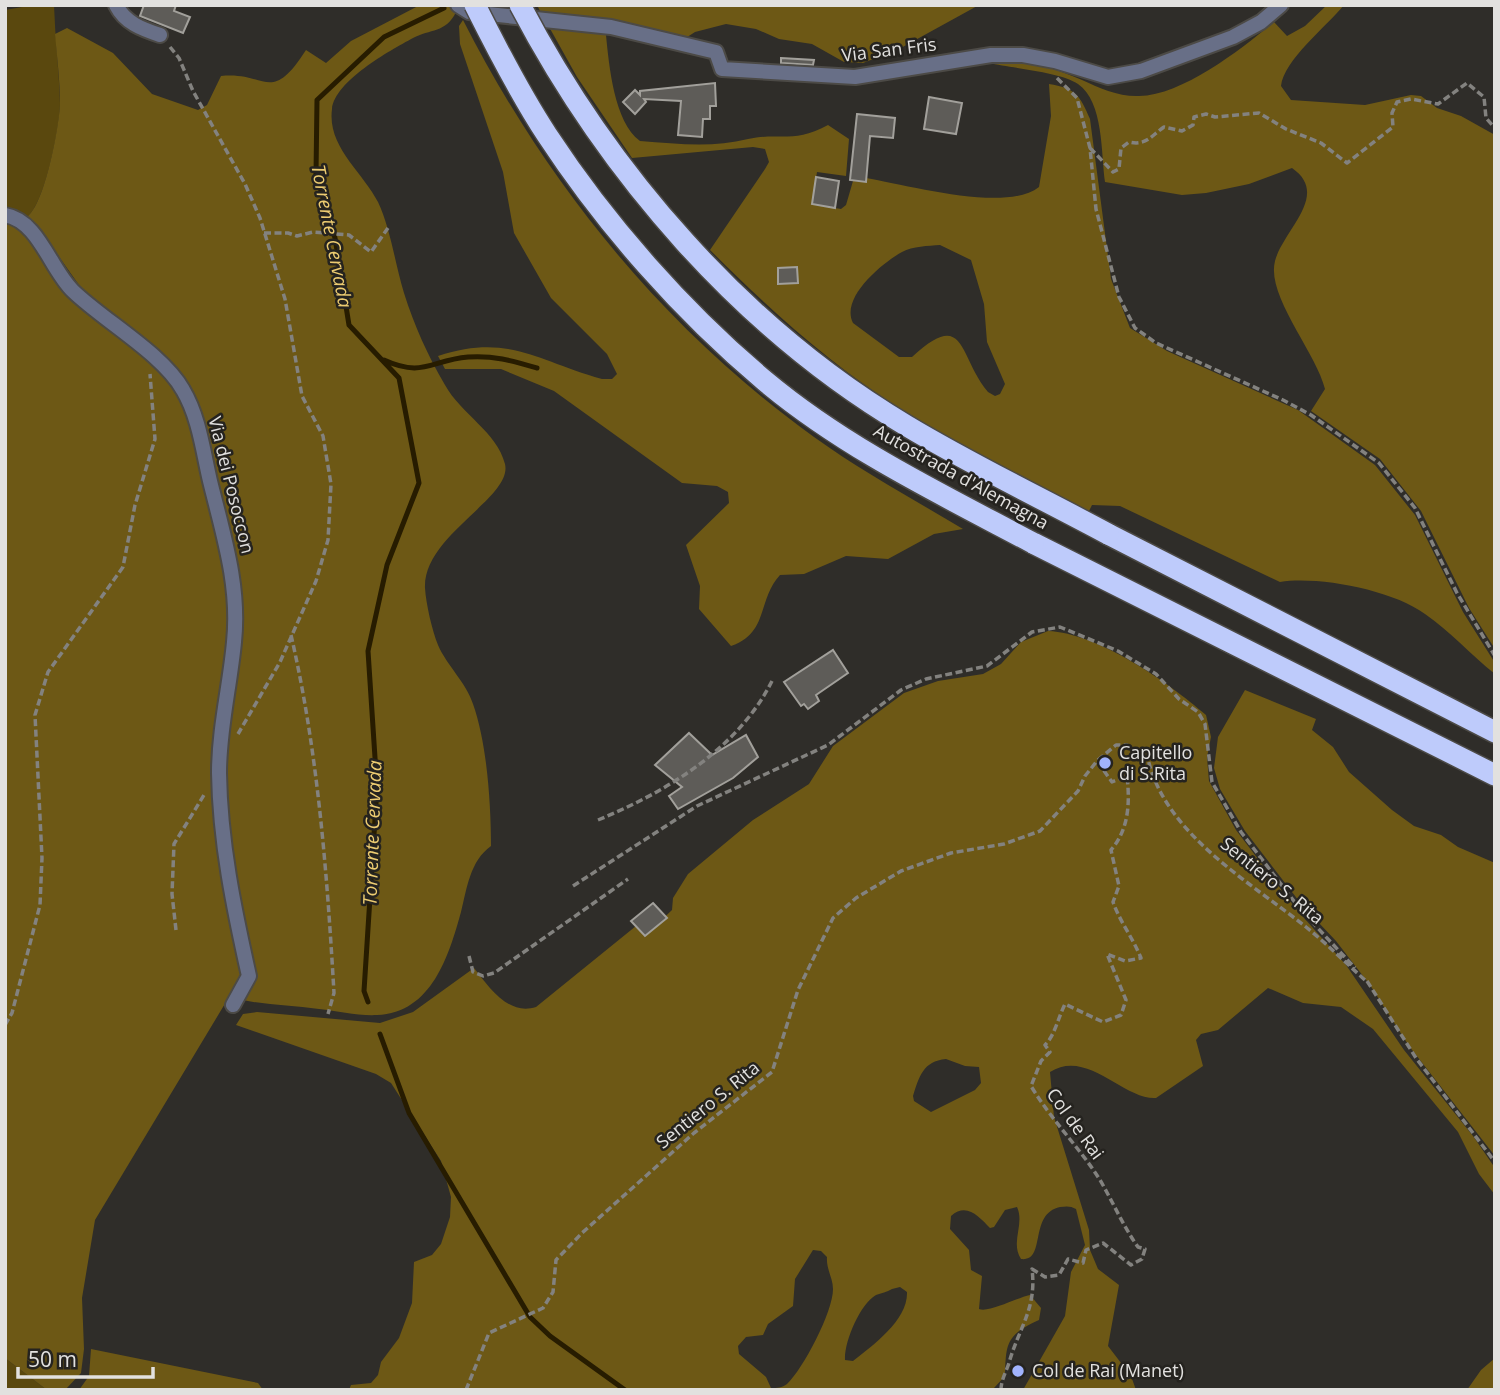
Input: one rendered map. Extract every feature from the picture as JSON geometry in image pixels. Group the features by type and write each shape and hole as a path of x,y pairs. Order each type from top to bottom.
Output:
{"highway":[{"name":"Autostrada d'Alemagna","path":"475,5 547,135 586,189 694,315 766,382 880,461 1033,543 1495,775"},
{"name":"Autostrada d'Alemagna","path":"520,5 585,115 620,162 676,231 789,342 906,426 1108,534 1495,732"}],"street":[{"path":"116,5 120,13 138,28 160,34"},
{"name":"Via San Fris","path":"458,5 469,12 611,27 716,52 722,69 855,77 991,55 1023,55 1055,61 1108,77 1141,71 1233,37 1261,22 1281,5"},
{"name":"Via dei Posoccon","path":"5,215 18,218 30,230 72,290 164,366 183,389 198,425 231,561 234,640 222,712 219,772 232,904 249,976 233,1005"}],"path":[{"path":"160,34 179,58 193,91 245,184 264,233 285,299 302,396 323,436 331,484 328,540 316,581 291,635 219,772 174,844 172,894 176,930"},
{"path":"1050,71 1077,98 1090,148 1096,209 1111,274 1125,313 1135,328 1156,343 1311,415 1379,463 1415,508 1457,593 1495,656"},
{"path":"1090,148 1113,172 1119,169 1121,148 1129,142 1140,145 1164,128 1182,131 1193,125 1194,117 1206,114 1215,117 1259,113 1286,129 1321,143 1347,163 1393,127 1392,113 1397,102 1410,99 1438,104 1467,83 1484,97 1486,118 1495,128"},
{"path":"264,233 288,233 297,236 313,232 349,235 371,251 388,228"},
{"path":"5,1025 12,1013 40,905 42,858 35,715 48,672 123,567 135,505 155,439 148,354"},
{"path":"573,886 697,806 828,745 901,690 926,679 987,666 1032,632 1045,627 1060,627 1118,651 1156,674 1179,699 1198,712 1205,724 1212,782 1241,832 1300,909 1366,981 1416,1058 1495,1162"},
{"path":"291,635 306,699 326,859 334,993 328,1014"},
{"path":"598,820 657,793 691,772 759,708 772,681"},
{"name":"Sentiero S. Rita","path":"466,1390 489,1332 530,1317 543,1308 553,1292 556,1260 582,1233 694,1133 772,1072 797,990 833,918 856,898 901,871 951,853 1004,844 1040,831 1078,791 1085,776 1097,761 1116,745 1127,744 1148,759 1153,781 1175,817 1231,870 1309,929 1366,981"},
{"name":"Col de Rai","path":"1001,1390 1012,1348 1028,1320 1035,1293 1032,1269 1045,1278 1059,1275 1068,1259 1083,1263 1087,1250 1103,1243 1130,1265 1142,1259 1145,1249 1138,1247 1129,1235 1099,1179 1049,1117 1031,1086 1041,1061 1050,1052 1045,1045 1053,1037 1055,1024 1065,1004 1103,1022 1121,1015 1126,1000 1107,954 1125,961 1141,958 1135,943 1122,927 1113,902 1119,886 1111,850 1125,830 1129,796 1127,776 1112,782 1097,761"},
{"path":"469,956 473,972 483,976 494,973 628,878"}],"shaded area":[{"path":"54,5 60,103 57,128 45,181 34,209 27,217 5,217 5,10"},
{"path":"420,5 449,5 456,12 447,24 403,44 353,78 335,98 332,123 340,147 378,202 408,305 433,363 452,395 494,442 505,464 504,477 496,490 438,551 428,569 425,588 438,645 466,688 478,720 487,774 491,846 478,859 470,876 444,963 425,993 412,1004 396,1012 370,1015 229,997 95,1220 82,1298 84,1349 81,1373 65,1390 47,1390 5,1358 5,225 15,223 93,305 38,227 27,217 40,197 57,130 60,95 55,34 67,28 113,53 152,94 198,110 207,105 221,76 275,82 294,67 306,50 326,63 351,41"},
{"path":"537,5 979,5 899,49 863,63 844,62 812,44 779,39 756,29 726,24 695,32 678,43 541,13"},
{"path":"1327,5 1344,5 1290,65 1281,86 1291,100 1365,105 1411,95 1421,96 1437,108 1461,116 1495,135 1495,649 1469,608 1421,511 1380,459 1311,411 1325,389 1312,358 1284,307 1274,275 1275,261 1280,249 1306,201 1307,190 1303,178 1292,168 1249,184 1182,195 1105,182 1100,129 1093,103 1086,92 1078,84 1060,76 989,63 1014,61 1037,64 1117,93 1132,96 1156,94 1211,69 1274,22 1287,36 1305,26"},
{"path":"463,20 532,140 571,196 659,301 759,395 814,437 963,529 934,534 888,559 846,556 804,574 780,575 751,633 731,646 699,609 700,586 686,545 729,503 728,492 717,486 682,483 554,391 501,369 445,369 438,356 484,347 522,352 602,379 612,379 617,374 607,354 551,298 514,233 503,172 460,44 459,26"},
{"path":"548,25 606,35 614,92 624,121 640,141 722,144 759,137 796,136 828,125 849,139 846,176 817,172 812,204 841,209 846,205 853,181 865,182 866,178 930,191 981,197 1004,198 1024,194 1039,187 1051,116 1049,84 1076,94 1090,119 1111,279 1130,328 1167,351 1298,410 1375,465 1415,515 1463,612 1495,663 1495,674 1443,628 1411,605 1375,592 1334,583 1280,582 1120,506 1092,505 1088,513 970,451 902,410 850,374 802,335 710,250 769,162 765,149 753,147 632,158 577,77","holes":["940,245 971,260 984,304 987,342 1005,384 1000,394 995,396 988,392 959,342 952,337 942,336 912,357 899,357 853,323 851,313 852,303 865,282 884,264 906,250"]},
{"path":"1048,631 1088,640 1152,674 1206,715 1211,737 1207,757 1209,781 1236,830 1296,909 1346,965 1404,1050 1473,1136 1495,1168 1495,1195 1479,1174 1458,1132 1373,1029 1341,1007 1303,1003 1268,988 1218,1030 1201,1034 1196,1040 1203,1066 1156,1098 1131,1091 1078,1066 1064,1066 1050,1072 1054,1117 1089,1230 1090,1250 1098,1269 1119,1285 1108,1346 1131,1376 1136,1390 1023,1390 1065,1316 1071,1272 1085,1245 1076,1209 1067,1206 1050,1211 1040,1227 1034,1253 1029,1258 1021,1259 1017,1246 1017,1207 1005,1210 994,1227 990,1228 967,1211 962,1210 951,1216 950,1229 969,1250 971,1270 982,1276 979,1309 996,1307 1030,1295 1041,1308 1039,1320 1020,1330 1010,1341 1005,1376 994,1388 349,1390 351,1385 371,1383 378,1375 381,1362 399,1338 412,1303 414,1262 432,1255 441,1244 450,1217 451,1197 441,1161 391,1083 376,1074 236,1025 243,1014 257,1012 380,1023 413,1012 474,968 508,1004 526,1009 536,1007 636,926 645,936 672,910 673,898 688,874 753,820 809,784 833,746 904,693 938,681 983,674 1001,664 1021,642","holes":["946,1059 965,1066 979,1067 981,1083 975,1090 931,1112 914,1101 913,1096 923,1071 932,1063","813,1250 821,1251 827,1257 833,1285 832,1299 816,1340 794,1377 781,1387 771,1388 766,1377 739,1354 738,1346 746,1337 763,1335 768,1324 793,1306 795,1279","900,1287 907,1292 902,1312 888,1331 853,1361 845,1360 850,1334 859,1315 876,1295"]},
{"path":"1245,690 1316,719 1312,730 1333,747 1349,772 1392,810 1414,826 1441,835 1458,847 1495,863 1495,1156 1409,1046 1370,985 1336,941 1302,905 1245,831 1220,789 1214,768 1218,737"},
{"path":"91,1349 258,1383 263,1390 79,1390 89,1376"},
{"path":"5,1358 47,1390 5,1390"},
{"path":"1495,1358 1495,1390 1467,1390 1481,1370"}],"building":[{"path":"144,5 176,5 174,11 190,17 183,33 140,16"},
{"path":"781,58 814,60 813,65 781,63"},
{"path":"715,83 716,106 710,106 710,119 703,119 702,137 678,135 681,101 644,99 646,102 635,114 623,102 635,90 640,95 640,91"},
{"path":"929,97 962,103 956,134 924,129"},
{"path":"857,114 895,118 893,138 870,136 866,182 850,180"},
{"path":"816,177 839,181 835,208 812,204"},
{"path":"797,267 798,283 778,284 778,268"},
{"path":"833,650 848,673 816,695 819,701 808,709 804,704 801,706 784,682"},
{"path":"689,733 712,755 746,735 758,757 733,778 678,809 669,796 682,787 655,765"},
{"path":"653,903 667,918 645,936 631,921"}],"waterway":[{"name":"Torrente Cervada","path":"368,1002 364,991 377,788 368,651 387,565 419,483 399,378 349,325 335,238 316,174 317,100 384,37 444,8"},
{"path":"384,360 408,368 418,368 455,359 486,357 537,368"},
{"name":"Torrente Cervada","path":"380,1034 409,1113 530,1317 550,1336 625,1390"}],"place":[{"name":"Capitello di S.Rita","path":"1105,763"},
{"name":"Col de Rai (Manet)","path":"1018,1371"}]}
